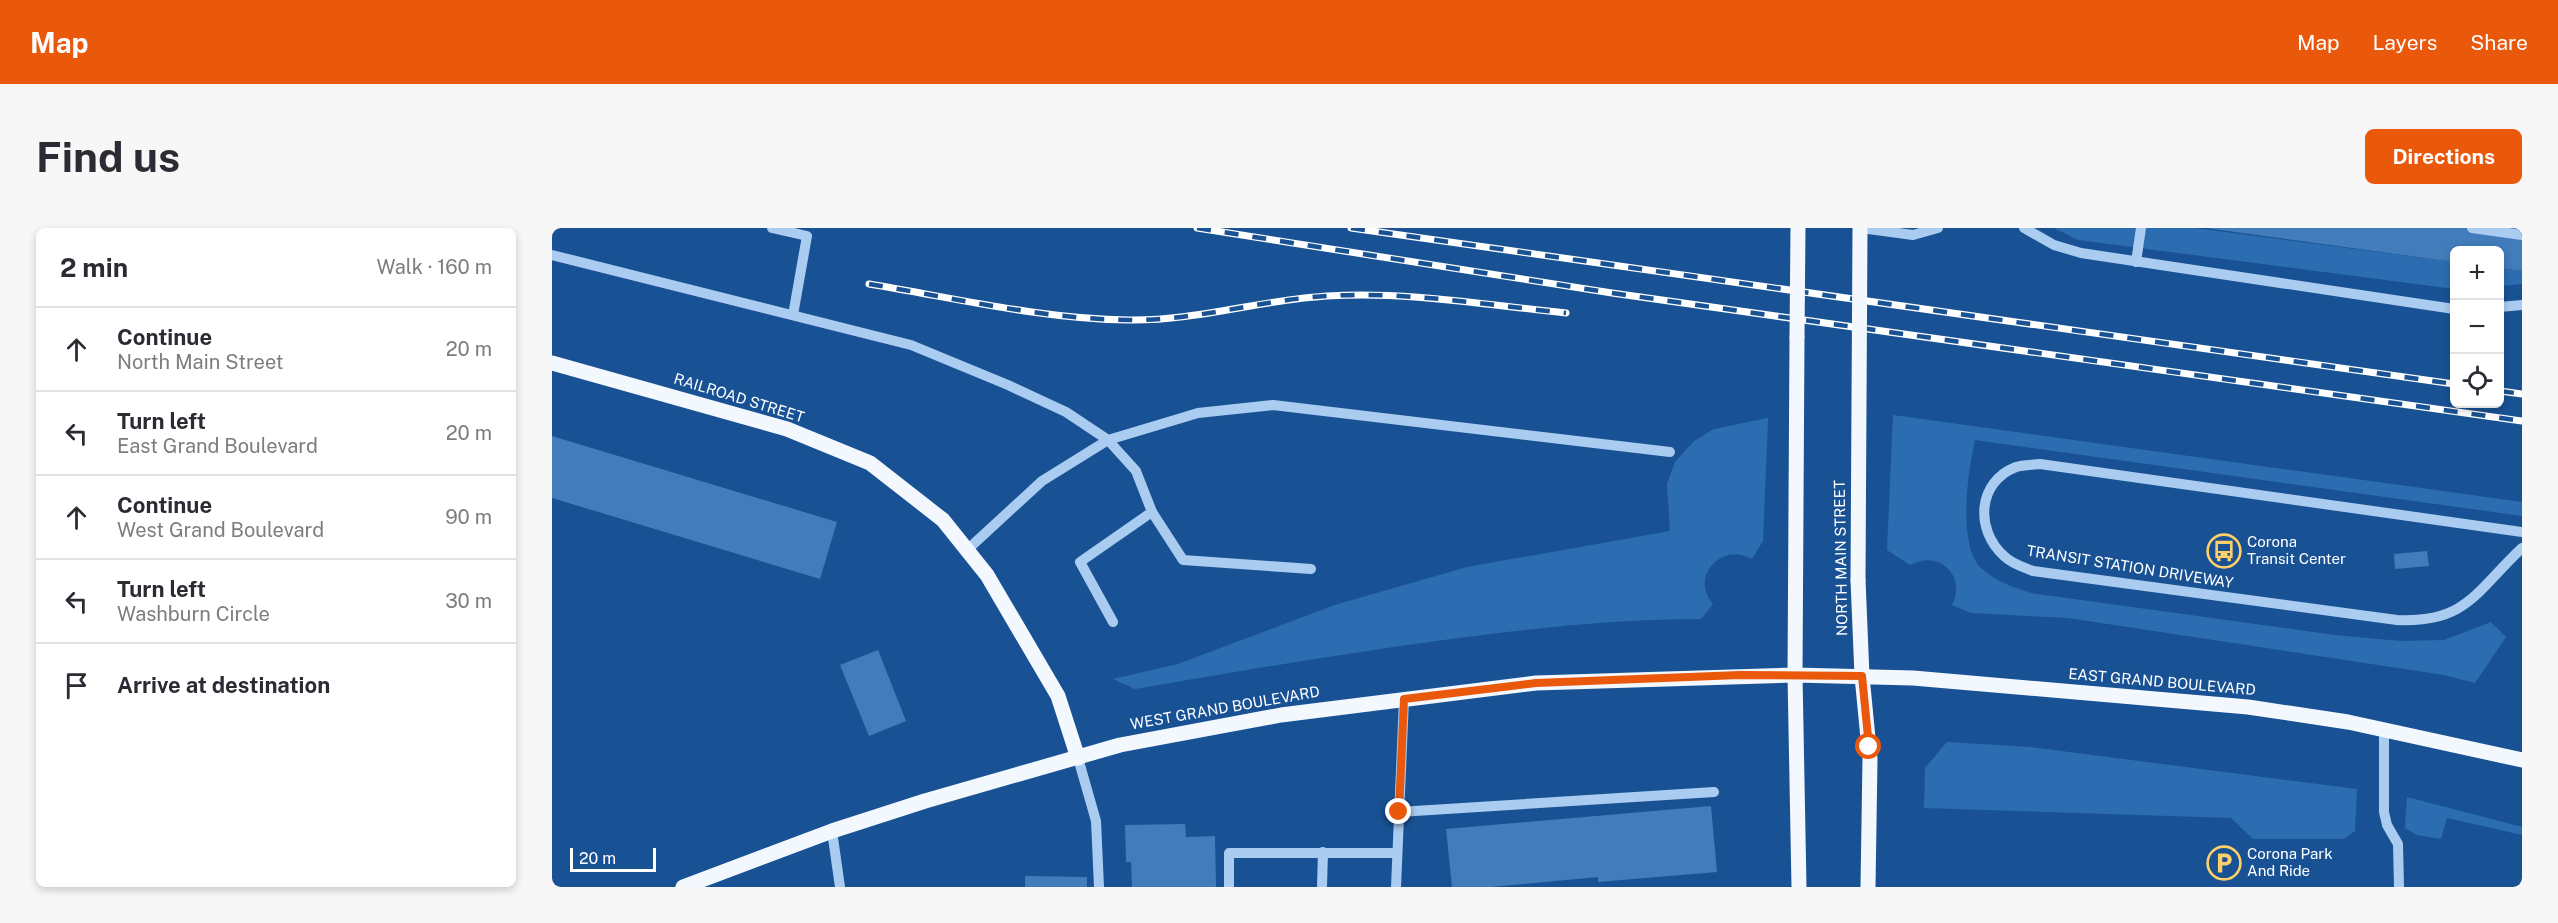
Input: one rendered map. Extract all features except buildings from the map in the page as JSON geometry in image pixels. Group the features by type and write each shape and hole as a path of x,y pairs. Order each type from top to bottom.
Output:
{"main road":[{"path":"1798,228 1795,675 1799,887"},
{"name":"NORTH MAIN STREET","path":"1860,228 1858,580 1862,676 1870,759 1868,887"},
{"name":"RAILROAD STREET","path":"552,363 787,429 870,463 943,520 987,575 1058,696 1078,758"},
{"name":"WEST GRAND BOULEVARD","path":"683,887 832,831 925,801 1120,745 1281,715 1536,683 1795,675"},
{"name":"EAST GRAND BOULEVARD","path":"1795,675 1913,678 2248,707 2384,729 2522,760"}],"street":[{"path":"772,228 807,236 793,315"},
{"path":"1860,228 1913,235 1938,228"},
{"path":"2024,228 2063,248 2081,253 2450,308"},
{"path":"2136,261 2140,228"},
{"path":"2472,228 2522,235"},
{"path":"552,255 911,345 1057,408 1108,440 1137,471 1152,512 1183,560 1311,569"},
{"path":"2504,307 2522,305"},
{"path":"967,550 1042,481 1108,440 1198,413 1273,405 1670,452"},
{"name":"TRANSIT STATION DRIVEWAY","path":"2522,532 2040,464 2018,467 2004,473 1992,485 1983,511 1986,529 2004,557 2018,566 2033,571 2397,620 2432,620 2458,610 2522,548"},
{"path":"1113,622 1080,562 1152,512"},
{"path":"1396,887 1404,699"},
{"path":"2384,729 2384,812 2387,825 2398,844 2399,887"},
{"path":"1078,758 1096,821 1099,887"},
{"path":"1399,812 1714,792"},
{"path":"832,831 840,887"},
{"path":"1322,887 1323,852"},
{"path":"1229,887 1229,853 1397,853"}],"shaded area":[{"path":"2054,228 2195,228 2450,261 2450,288 2078,240"},
{"path":"2504,269 2522,271 2522,284 2504,286"},
{"path":"1893,415 2522,502 2522,516 1975,440 1967,488 1967,525 1974,557 1981,568 1993,577 2031,593 2334,635 2401,641 2444,640 2491,622 2506,637 2475,683 2444,675 2068,618 1971,613 1952,605 1956,594 1956,584 1948,568 1931,560 1910,565 1887,550"},
{"path":"1768,418 1763,541 1752,559 1741,555 1730,555 1720,558 1712,565 1705,583 1707,594 1713,604 1701,619 1607,622 1482,635 1332,656 1135,689 1113,679 1178,664 1335,605 1467,567 1670,531 1667,484 1675,462 1694,441 1714,429"},
{"path":"1947,742 2030,747 2357,789 2355,831 2344,839 2253,839 2231,818 1924,808 1925,768"},
{"path":"2407,797 2522,827 2522,835 2447,818 2441,839 2417,835 2405,828"}],"railway":[{"path":"1197,228 1612,293 2522,421"},
{"path":"1351,228 2450,383"},
{"path":"869,284 1031,312 1096,319 1179,317 1302,298 1357,295 1446,300 1566,313"},
{"path":"2504,392 2522,394"}],"place":[{"name":"Corona Transit Center","path":"2224,551"},
{"name":"Corona Park And Ride","path":"2224,863"}],"route":[{"path":"1399,812 1404,699 1536,683 1740,675 1862,676 1869,747"}]}
